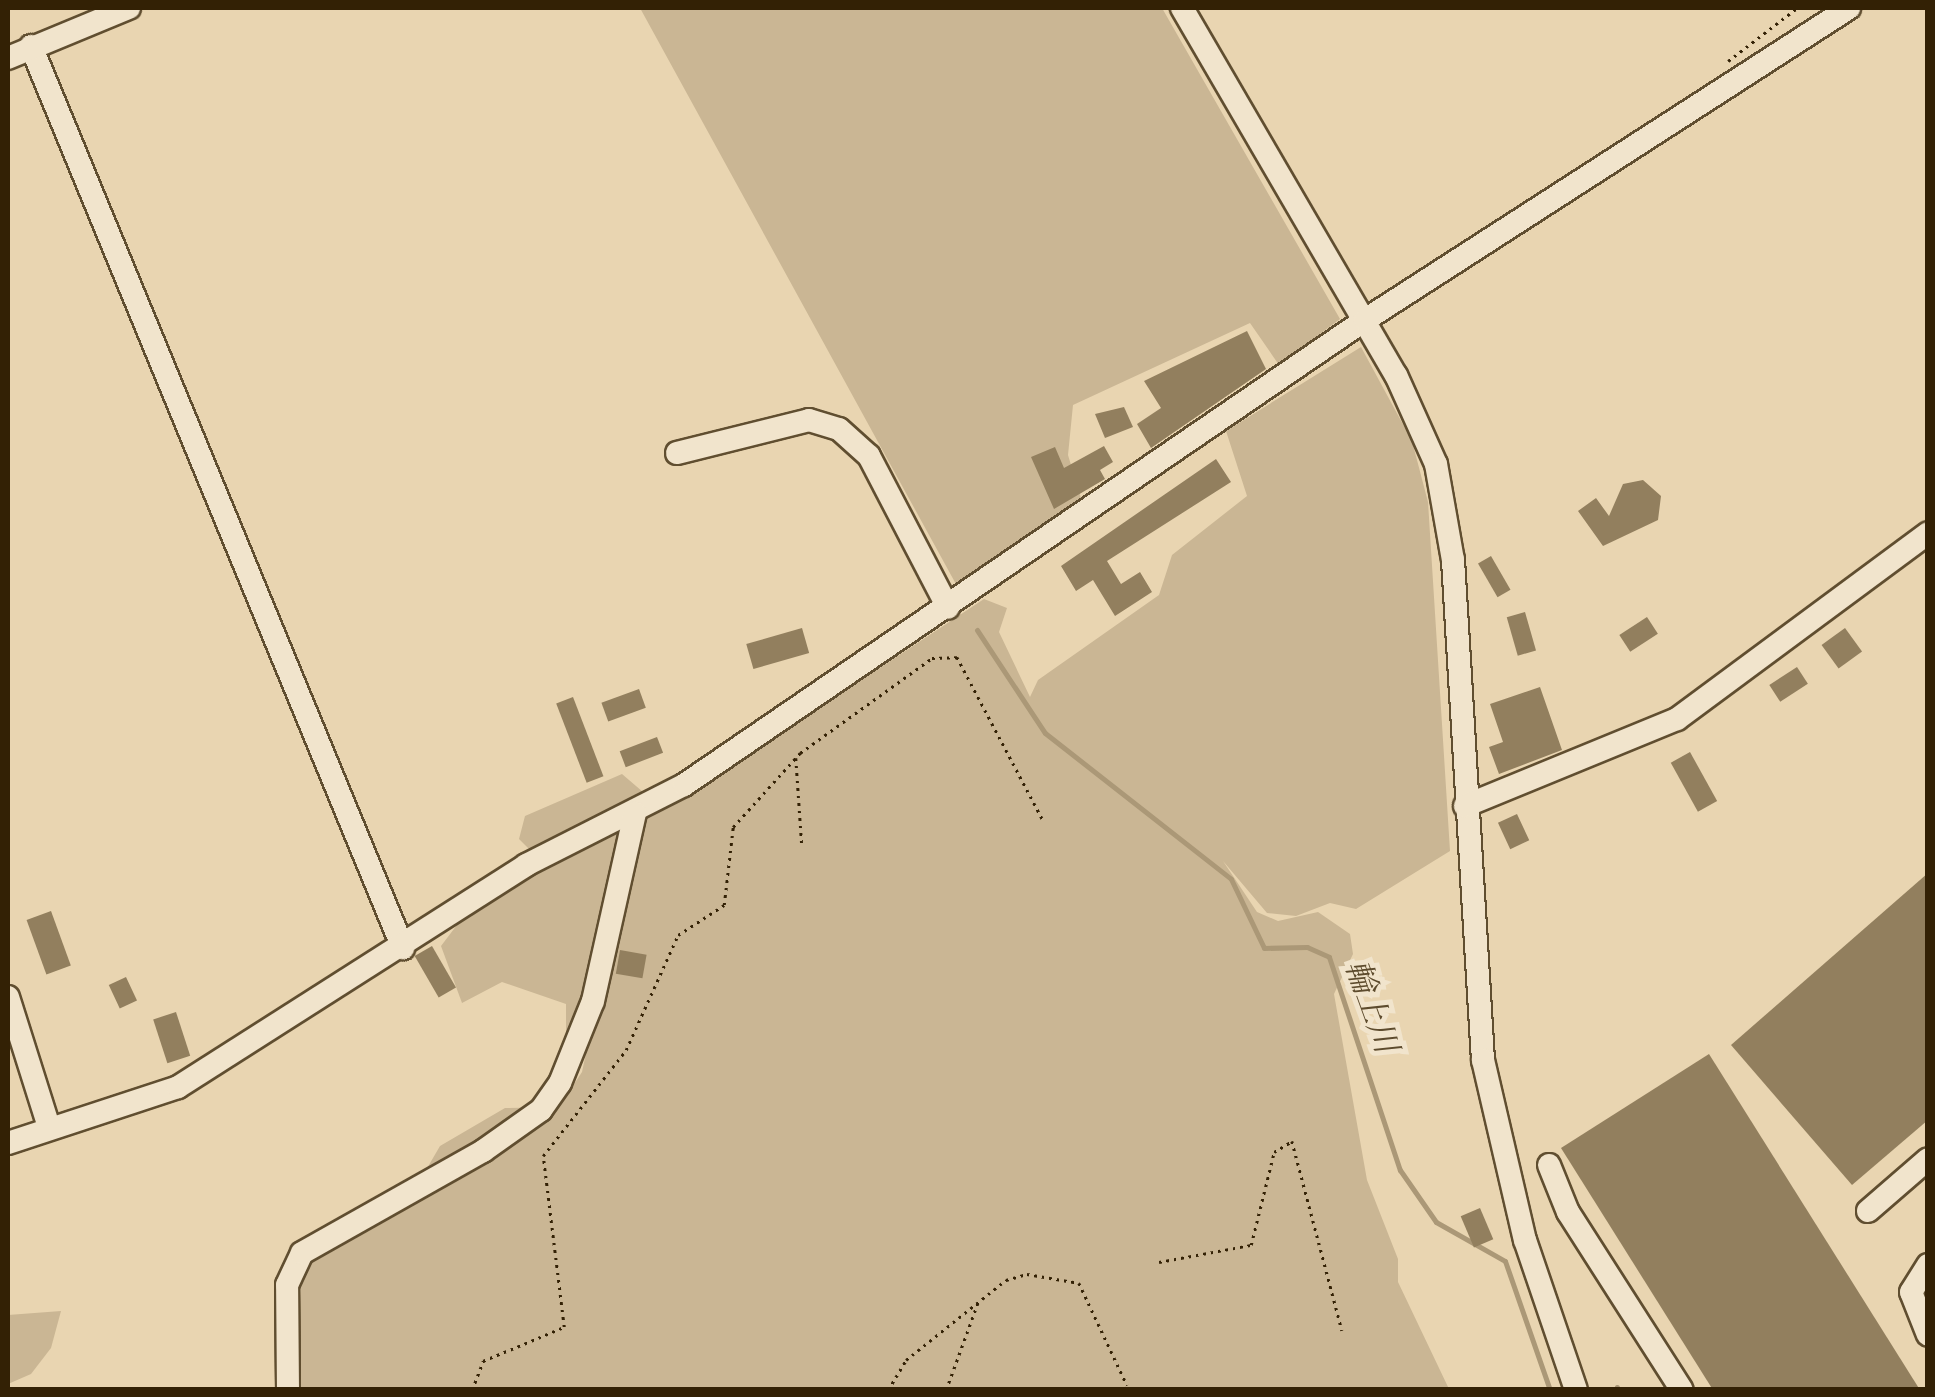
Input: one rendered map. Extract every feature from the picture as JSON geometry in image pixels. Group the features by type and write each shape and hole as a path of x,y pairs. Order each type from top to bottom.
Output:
{"street":[{"path":"8,58 129,8"},
{"path":"1182,8 1365,320 1436,464 1454,560 1465,806 1483,1060 1525,1240 1576,1390"},
{"path":"8,1143 48,1124 178,1087 404,948 526,865 636,813 948,608 1365,320 1850,8"},
{"path":"31,46 404,948"},
{"path":"678,453 809,420 839,430 868,456 948,608"},
{"path":"1465,806 1678,719 1928,532"},
{"path":"288,1390 287,1285 302,1254 484,1151 541,1110 560,1083 593,1002 636,813"},
{"path":"8,997 48,1124"},
{"path":"1868,1211 1928,1160"},
{"path":"1550,1165 1568,1212 1682,1390"},
{"path":"1928,1266 1911,1292 1928,1335"}],"path":[{"path":"1735,81 1726,56 1796,8"},
{"path":"472,1390 482,1361 564,1327 543,1156 626,1050 678,935 724,905 733,826 796,757 932,658 957,657 1044,822"},
{"path":"796,757 802,847"},
{"path":"1159,1262 1252,1245 1274,1152 1292,1141 1342,1330"},
{"path":"888,1390 906,1360 979,1300 1017,1275 1075,1280 1127,1385"},
{"path":"946,1390 979,1300"}],"shaded area":[{"path":"640,8 1162,8 1340,319 1279,365 1250,323 1073,405 1068,455 1084,508 957,586"},
{"path":"1361,347 1412,441 1428,502 1450,851 1356,909 1330,903 1296,916 1267,913 1223,861 1257,912 1278,921 1318,912 1350,934 1353,954 1334,994 1367,1180 1398,1259 1398,1282 1449,1389 295,1389 294,1282 311,1256 426,1170 440,1146 505,1108 559,1107 582,1072 588,1044 566,1038 566,1004 502,982 462,1003 441,946 460,921 546,866 519,839 525,816 622,774 664,810 984,599 1007,608 999,632 1030,697 1038,680 1159,595 1172,555 1247,496 1226,431"},
{"path":"61,1311 51,1348 31,1374 8,1384 8,1315"}],"building":[{"path":"1247,331 1266,369 1151,448 1137,424 1161,408 1144,381"},
{"path":"1124,407 1133,427 1105,438 1095,414"},
{"path":"1104,446 1113,462 1100,470 1105,479 1054,509 1031,457 1055,447 1064,468"},
{"path":"1216,459 1231,482 1107,561 1121,584 1140,572 1152,592 1115,616 1093,580 1076,591 1061,566"},
{"path":"1643,480 1661,496 1658,520 1603,546 1578,511 1596,498 1609,516 1623,484"},
{"path":"1491,556 1510,590 1498,597 1478,564"},
{"path":"1525,612 1536,650 1518,656 1507,617"},
{"path":"1647,617 1658,634 1630,652 1619,635"},
{"path":"802,628 809,653 753,669 746,644"},
{"path":"1845,628 1862,651 1839,669 1822,645"},
{"path":"1797,667 1808,684 1780,702 1769,685"},
{"path":"1540,687 1562,750 1499,774 1489,747 1503,742 1490,704"},
{"path":"639,689 646,708 608,721 601,703"},
{"path":"573,697 603,776 587,783 556,703"},
{"path":"657,737 663,753 626,767 620,751"},
{"path":"1690,752 1717,801 1698,812 1671,763"},
{"path":"1517,814 1529,840 1510,849 1498,823"},
{"path":"1928,873 1928,1120 1852,1185 1731,1045"},
{"path":"51,911 71,966 46,974 27,920"},
{"path":"432,946 456,988 439,998 415,956"},
{"path":"620,950 647,955 642,978 616,974"},
{"path":"126,977 137,1001 120,1009 109,985"},
{"path":"176,1012 190,1056 167,1063 153,1019"},
{"path":"1709,1054 1920,1390 1713,1390 1561,1148"},
{"path":"1480,1208 1493,1239 1474,1248 1461,1216"}],"waterway":[{"name":"輪上川","path":"977,630 1045,733 1231,879 1264,948 1307,947 1329,957 1400,1170 1436,1222 1505,1261 1550,1390"}]}
